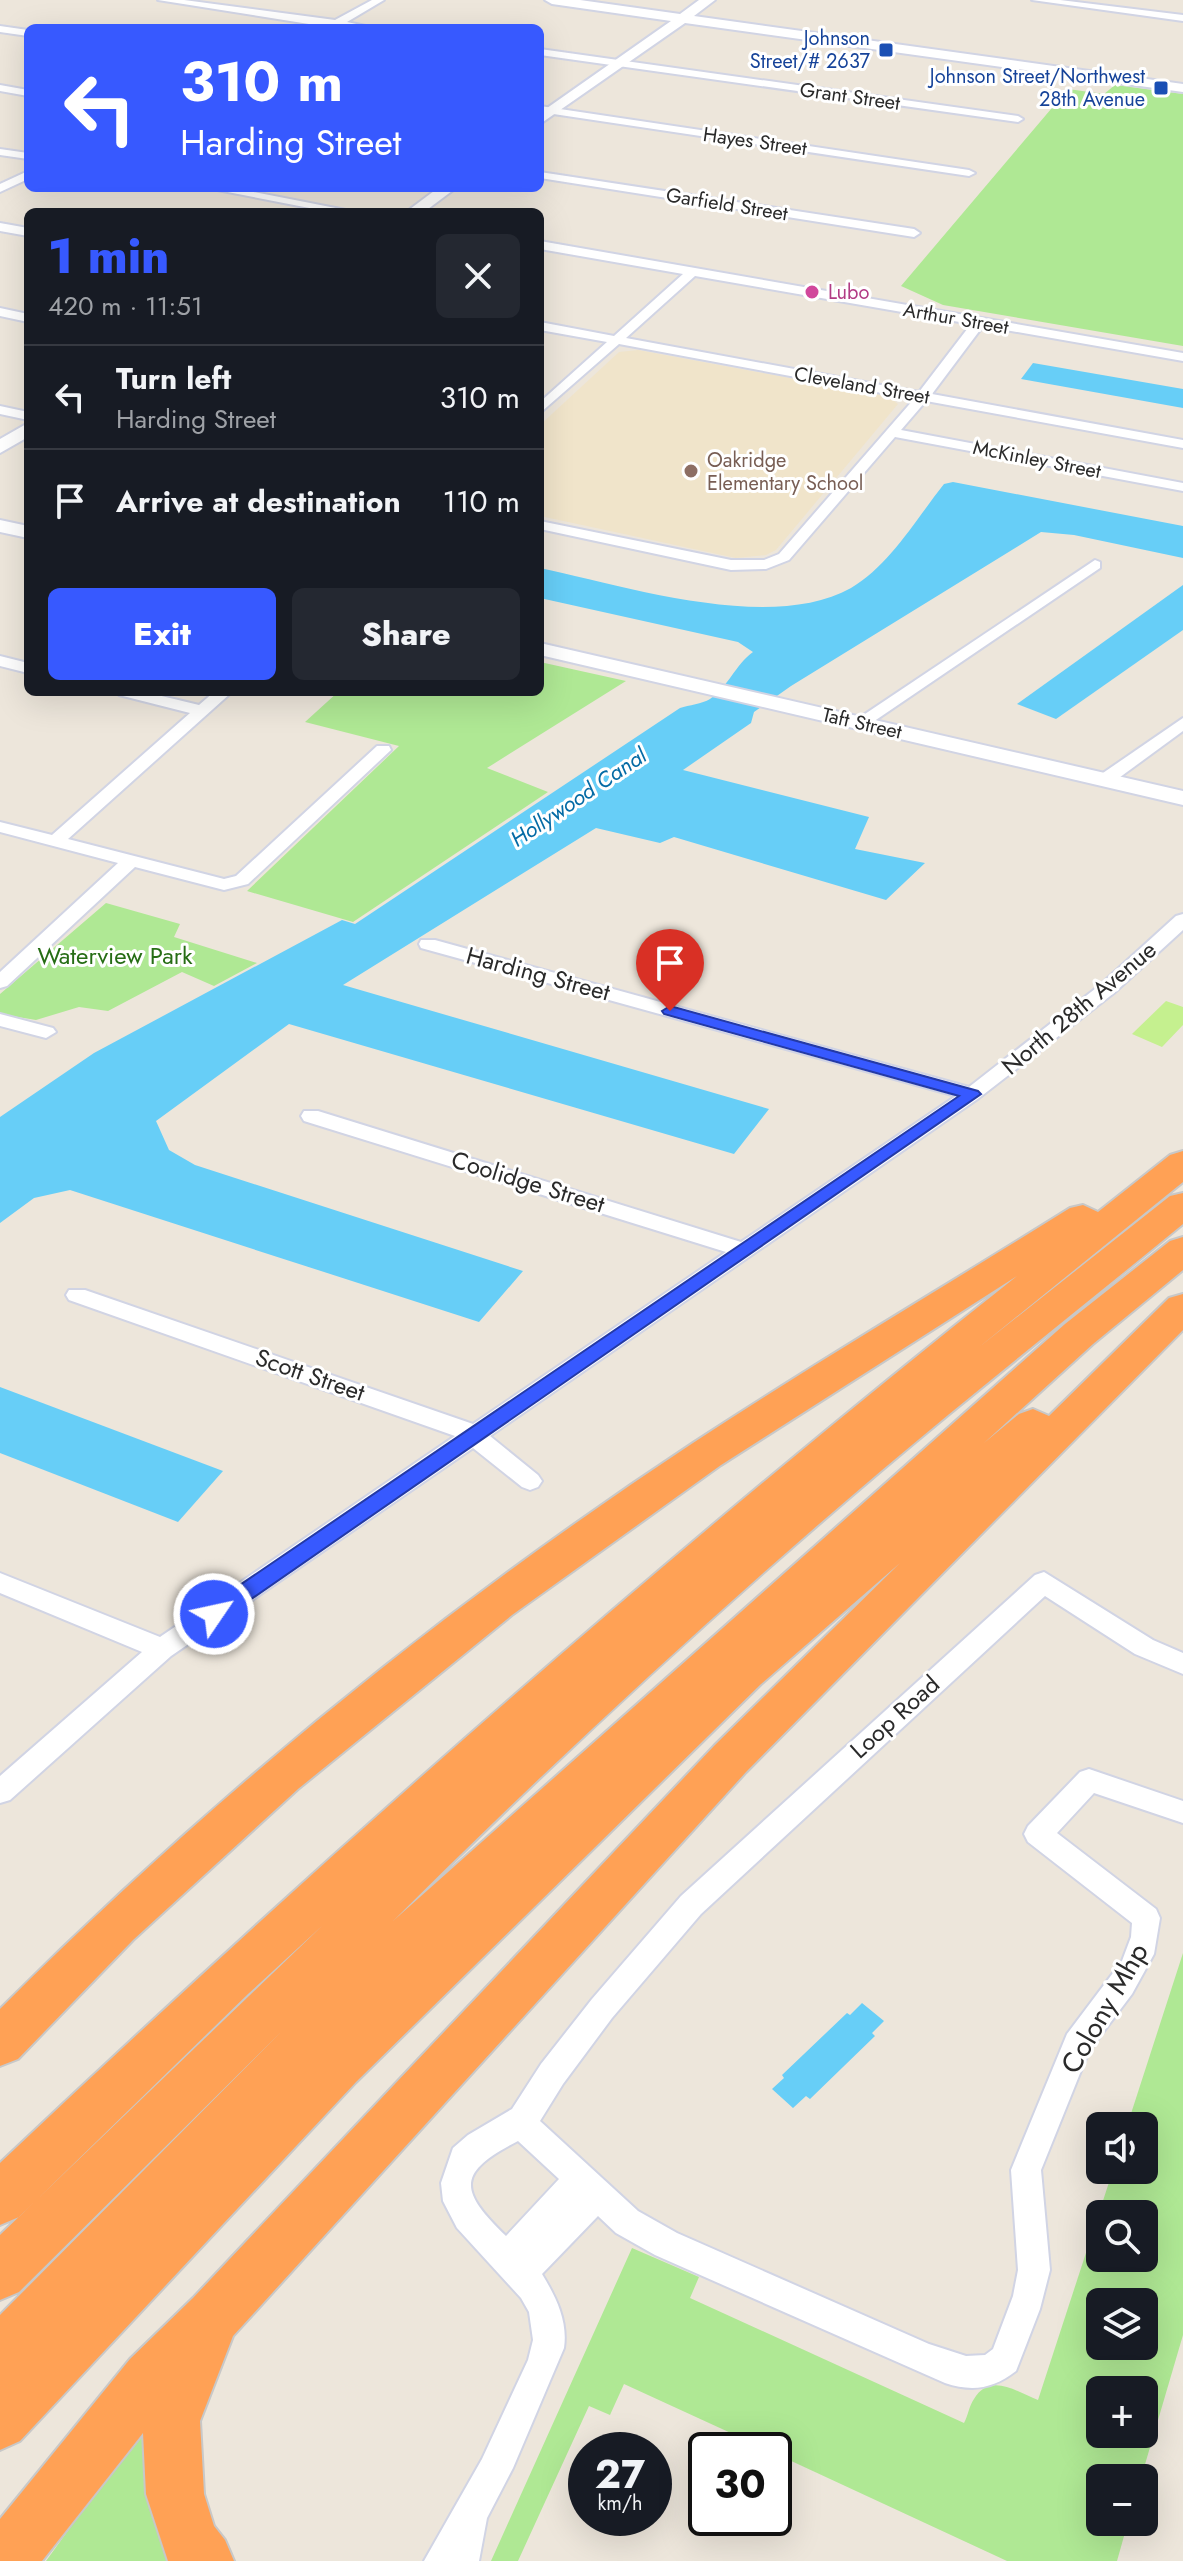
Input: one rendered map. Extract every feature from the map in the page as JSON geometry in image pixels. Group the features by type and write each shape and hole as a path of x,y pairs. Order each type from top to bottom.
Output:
{"highway":[{"path":"0,2043 116,1925 282,1775 497,1603 707,1454 1081,1218 1177,1182"},
{"path":"0,2199 230,1978 643,1608 849,1431 1177,1182"},
{"path":"0,2273 503,1783 759,1553 920,1416 1177,1182"},
{"path":"0,2355 397,1948 1079,1334 1183,1250"},
{"path":"0,2421 338,2065 734,1682 1183,1296"},
{"path":"4,2561 150,2379 213,2317 730,1759 1183,1307"},
{"path":"204,2561 190,2542 175,2494 171,2421 213,2317"}],"street":[{"path":"163,0 320,24"},
{"path":"337,24 379,0"},
{"path":"552,0 1183,88"},
{"path":"544,113 708,0"},
{"path":"1037,0 1183,18"},
{"path":"1144,13 1157,0"},
{"path":"0,29 24,32"},
{"name":"Grant Street","path":"544,53 1018,119"},
{"path":"0,88 24,92"},
{"name":"Hayes Street","path":"544,113 969,173"},
{"path":"0,152 24,155"},
{"path":"0,189 24,176"},
{"name":"Garfield Street","path":"544,176 914,233"},
{"path":"235,192 325,208"},
{"path":"420,208 442,192"},
{"path":"0,227 24,231"},
{"name":"Arthur Street","path":"544,246 1183,357"},
{"path":"544,405 693,271"},
{"path":"0,312 24,317"},
{"path":"544,526 731,565 766,564 784,557 923,396 979,322"},
{"name":"Cleveland Street","path":"544,327 1183,444"},
{"path":"0,410 24,415"},
{"path":"0,447 24,432"},
{"name":"McKinley Street","path":"891,432 1183,487"},
{"path":"0,526 24,531"},
{"path":"861,722 1095,565"},
{"name":"Taft Street","path":"544,650 1183,798"},
{"path":"0,661 24,667"},
{"path":"141,696 202,711"},
{"path":"55,842 219,696"},
{"path":"1106,779 1183,723"},
{"path":"0,827 224,885 242,880 383,750"},
{"path":"0,982 132,860"},
{"name":"North 28th Avenue","path":"0,1792 162,1649 972,1094 1107,989 1183,920"},
{"name":"Harding Street","path":"428,944 972,1094"},
{"path":"0,1020 46,1032"},
{"name":"Coolidge Street","path":"311,1116 744,1250"},
{"name":"Scott Street","path":"77,1295 459,1427 530,1481"},
{"name":"Loop Road","path":"520,2123 552,2075 653,1945 746,1853 1044,1582 1144,1647 1183,1664"},
{"path":"0,1583 162,1649"},
{"name":"Colony Mhp","path":"588,2188 627,2222 666,2244 962,2373 995,2370 1005,2360 1034,2274 1034,2254 1023,2192 1026,2170 1077,2043 1087,2026 1119,1992 1147,1936 1146,1918 1038,1834 1089,1780 1183,1812"},
{"path":"441,2561 471,2514 544,2358 549,2334 544,2305 515,2265 467,2218 456,2202 461,2165 470,2149 520,2123 588,2188 515,2265"},
{"path":"462,2561 471,2514"}],"shaded area":[{"name":"Oakridge Elementary School","path":"638,350 888,396 898,404 776,550 766,555 736,558 544,517 544,421 619,352"}],"green space":[{"path":"1115,85 1183,94 1183,346 943,305 901,286 1068,89 1104,94"},
{"path":"544,663 626,681 487,768 548,792 353,922 247,891 399,746 305,722 334,696 544,696"},
{"name":"Waterview Park","path":"106,903 180,924 174,937 257,963 214,986 182,972 108,1011 79,1007 36,1020 0,1014 0,994"},
{"path":"1166,1001 1183,1007 1183,1025 1162,1047 1132,1034"},
{"path":"1183,1953 1183,2335 1158,2420 1158,2376 1086,2376 1086,2448 1150,2448 1145,2464 1086,2464 1086,2536 1124,2536 1117,2561 1007,2561 792,2461 792,2432 729,2432 624,2384 610,2415 589,2406 577,2432 568,2432 568,2452 518,2561 491,2561 632,2248 699,2277 690,2298 964,2423 974,2399 988,2387 1004,2386 1038,2400 1086,2253 1086,2272 1158,2272 1158,2200 1103,2200 1108,2184 1158,2184 1158,2112 1132,2112"},
{"path":"138,2434 144,2434 177,2561 46,2561"}],"water":[{"path":"1033,363 1183,389 1183,408 1021,379"},
{"name":"Hollywood Canal","path":"953,482 1183,526 1183,558 1074,535 1041,532 791,686 754,712 751,723 683,770 869,817 855,849 925,863 886,900 674,837 660,843 596,828 343,985 769,1109 734,1154 289,1024 156,1121 169,1150 195,1165 523,1271 479,1322 70,1190 34,1198 0,1223 0,1117 94,1053 342,920 355,924 680,708 710,699 753,652 738,642 544,599 544,569 697,602 781,606 818,601 851,588 878,567 944,484"},
{"path":"1183,585 1183,630 1056,719 1017,704"},
{"path":"0,1387 223,1471 178,1522 0,1453"},
{"path":"862,2003 884,2021 872,2033 875,2036 810,2099 806,2096 793,2108 772,2089 784,2078 782,2075 847,2013 850,2015"}],"place":[{"name":"Johnson Street/# 2637","path":"886,50"},
{"name":"Johnson Street/Northwest 28th Avenue","path":"1161,88"},
{"name":"Lubo","path":"812,292"},
{"name":"Oakridge Elementary School","path":"691,471"}],"route":[{"path":"214,1614 972,1094 670,1011"}]}
